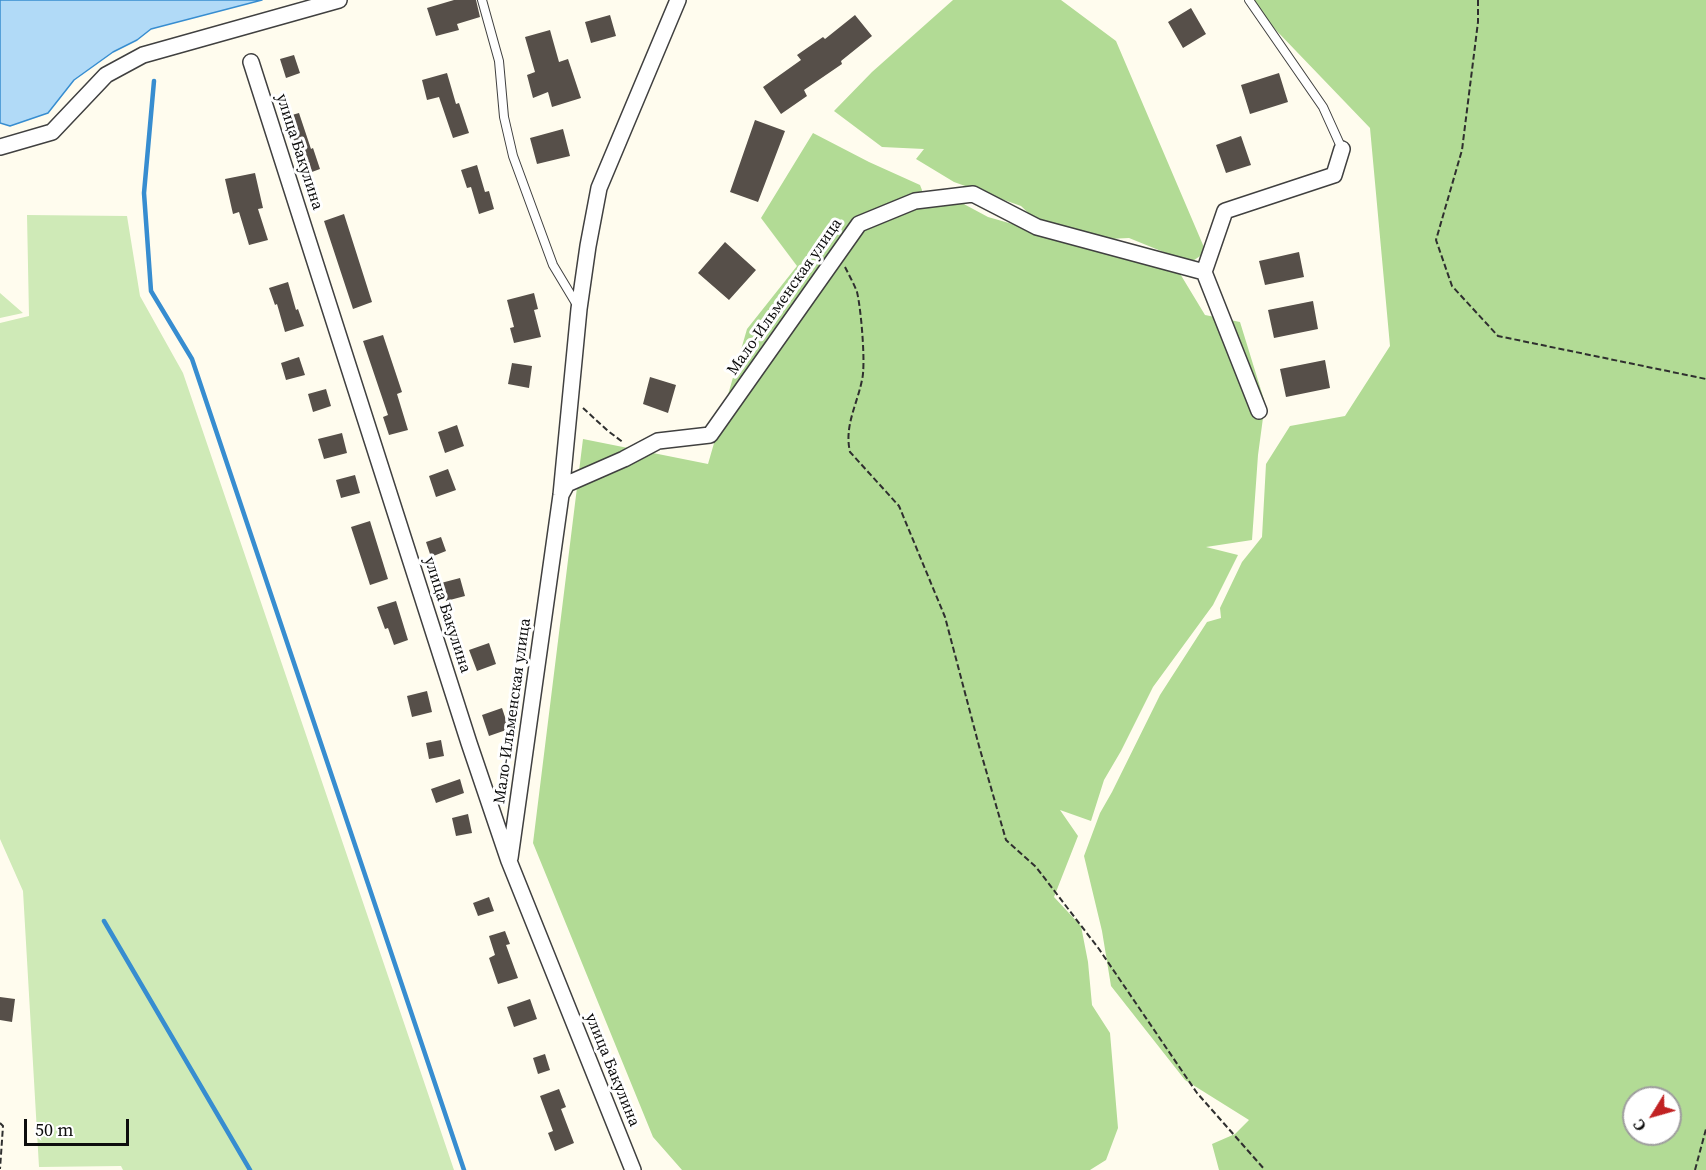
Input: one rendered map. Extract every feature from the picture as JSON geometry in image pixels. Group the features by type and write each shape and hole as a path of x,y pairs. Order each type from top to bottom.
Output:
{"street":[{"path":"0,147 52,132 106,75 143,56 339,0"},
{"name":"Мало-Ильменская улица","path":"509,861 561,495 579,309 599,188 678,0"},
{"name":"улица Бакулина","path":"251,62 465,732 509,861 633,1170"},
{"path":"1259,411 1204,272 1225,211 1334,175 1342,149"},
{"name":"Мало-Ильменская улица","path":"561,495 567,484 658,441 710,435 859,224 915,201 973,194 1037,227 1204,272"}],"lane":[{"path":"482,0 499,61 504,117 513,156 553,265 579,309"},
{"path":"1249,0 1323,107 1342,149"}],"path":[{"path":"1478,0 1478,22 1462,150 1436,240 1452,286 1498,336 1706,379"},
{"path":"838,253 857,292 862,328 863,378 850,420 848,442 850,452 899,506 945,617 1006,840 1036,867 1099,949 1197,1093 1265,1170"},
{"path":"571,396 608,431 636,452"},
{"path":"0,1123 3,1126 0,1169"},
{"path":"1706,1130 1706,1136"},
{"path":"1695,1170 1706,1130"}],"green space":[{"path":"953,0 1061,0 1116,41 1206,252 1184,267 1166,253 1129,238 1068,241 1179,272 1205,315 1240,322 1265,403 1258,455 1252,540 1206,547 1238,555 1213,605 1153,687 1104,780 1091,821 1060,810 1078,836 1054,897 1081,926 1088,962 1092,1005 1110,1033 1118,1128 1106,1160 1090,1170 682,1170 653,1137 533,843 583,439 708,464 747,329 797,266 761,218 813,133 920,185 927,203 947,195 988,217 1051,235 1021,206 954,182 916,159 924,149 882,147 834,111 872,72"},
{"path":"1247,0 1706,0 1706,1170 1219,1170 1212,1144 1235,1134 1249,1120 1185,1080 1111,986 1102,931 1084,856 1100,813 1160,695 1207,622 1221,618 1220,608 1242,562 1262,537 1266,464 1290,426 1345,416 1390,346 1370,128"},
{"path":"27,215 127,216 140,296 183,373 454,1170 123,1170 121,1166 39,1167 23,891 0,839 0,323 29,316"},
{"path":"0,293 23,313 0,318"}],"water":[{"path":"0,0 262,0 151,29 137,40 113,52 74,80 48,113 10,126 0,123"}],"building":[{"path":"454,0 476,0 480,17 457,24 459,30 436,36 427,8"},
{"path":"1191,8 1206,34 1183,48 1168,22"},
{"path":"610,15 616,36 591,43 585,22"},
{"path":"855,15 872,36 841,61 842,64 804,90 807,96 781,114 763,87 801,60 797,55 823,37 825,39"},
{"path":"550,30 559,62 568,59 581,98 552,107 548,92 533,98 527,75 535,72 525,37"},
{"path":"294,55 300,73 286,78 280,59"},
{"path":"447,73 456,104 459,103 469,133 453,138 439,97 427,100 422,80"},
{"path":"1279,73 1288,102 1250,114 1241,85"},
{"path":"299,113 320,169 301,176 293,155 297,154 285,117"},
{"path":"755,120 785,131 758,202 730,192"},
{"path":"563,129 570,156 537,164 530,138"},
{"path":"1241,136 1251,165 1226,173 1216,145"},
{"path":"477,165 485,192 489,191 494,209 479,214 471,187 467,188 461,170"},
{"path":"255,173 263,208 258,209 268,240 249,245 239,212 233,214 225,179"},
{"path":"344,214 372,302 353,309 324,221"},
{"path":"725,242 756,270 729,300 698,273"},
{"path":"1299,252 1304,277 1265,285 1259,261"},
{"path":"288,282 296,310 298,309 304,326 285,332 277,304 275,305 269,288"},
{"path":"534,293 538,309 534,310 541,337 514,343 510,328 514,327 507,300"},
{"path":"1313,301 1318,329 1274,338 1268,310"},
{"path":"383,335 402,392 397,394 408,430 389,435 383,417 388,415 363,341"},
{"path":"299,357 305,375 286,380 281,363"},
{"path":"1325,360 1330,388 1286,397 1280,369"},
{"path":"512,363 532,366 529,388 508,384"},
{"path":"650,377 676,385 668,413 643,404"},
{"path":"326,389 331,406 313,412 308,394"},
{"path":"457,425 464,446 445,453 438,432"},
{"path":"342,433 347,453 324,459 318,439"},
{"path":"448,469 456,490 436,497 429,476"},
{"path":"355,475 360,493 341,498 336,480"},
{"path":"370,521 388,579 370,585 351,527"},
{"path":"441,537 446,551 431,557 426,542"},
{"path":"460,578 465,596 446,601 441,583"},
{"path":"396,601 408,640 394,645 377,607"},
{"path":"489,643 496,664 477,671 469,650"},
{"path":"427,691 432,712 412,717 407,696"},
{"path":"502,708 509,729 489,736 482,715"},
{"path":"441,740 444,756 429,759 426,743"},
{"path":"460,779 464,793 436,803 431,789"},
{"path":"468,814 472,833 456,836 452,818"},
{"path":"489,897 494,911 478,916 473,903"},
{"path":"505,931 510,944 506,945 518,978 498,984 489,958 495,955 489,936"},
{"path":"0,997 15,999 12,1022 0,1020"},
{"path":"530,999 537,1019 514,1027 507,1007"},
{"path":"545,1054 550,1070 538,1074 533,1058"},
{"path":"559,1089 566,1107 561,1109 574,1143 555,1151 548,1133 553,1131 540,1096"}],"waterway":[{"path":"154,81 144,193 151,291 192,359 464,1170"},
{"path":"104,921 250,1170"}]}
